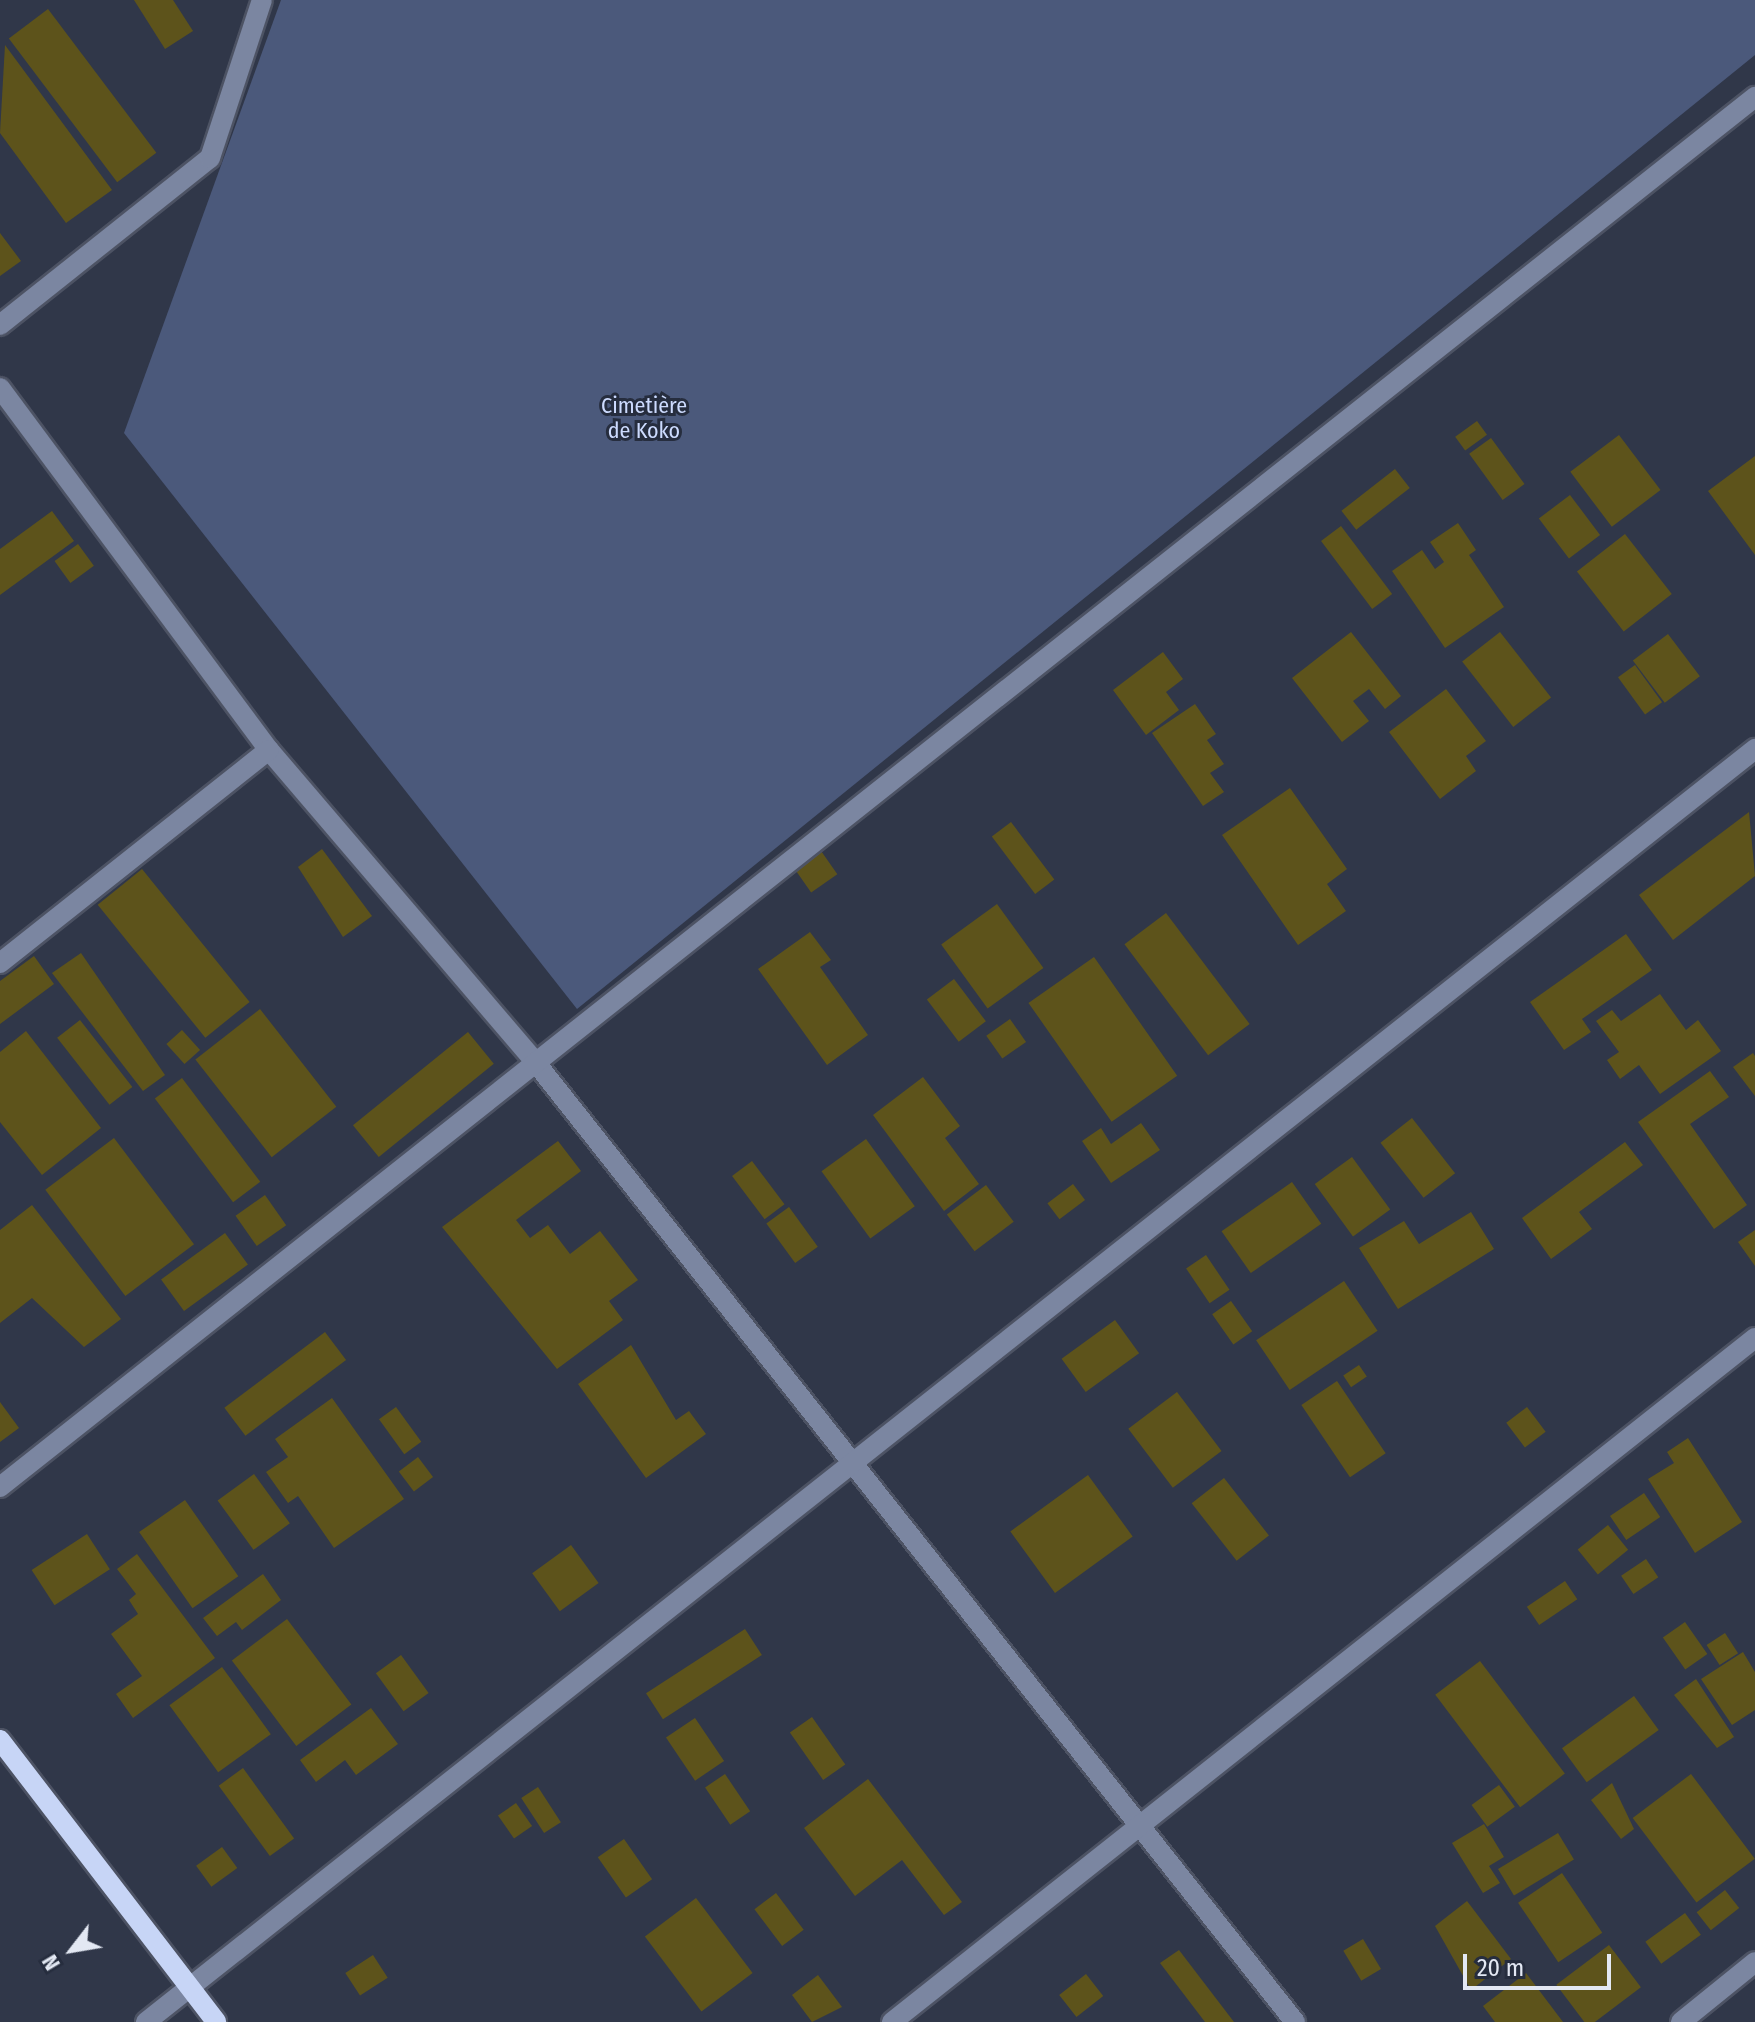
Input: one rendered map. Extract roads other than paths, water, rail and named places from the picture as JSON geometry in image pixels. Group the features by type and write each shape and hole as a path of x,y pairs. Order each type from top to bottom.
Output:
{"main road":[{"path":"0,1740 216,2022"}],"street":[{"path":"0,325 210,158 262,0"},
{"path":"0,1487 1755,97"},
{"path":"0,388 269,750 536,1063 1295,2022"},
{"path":"146,2022 1755,749"},
{"path":"0,963 269,750"},
{"path":"892,2022 1755,1338"},
{"path":"1681,2022 1755,1962"}],"park label":[{"name":"Cimetière de Koko","path":"644,418"}]}
